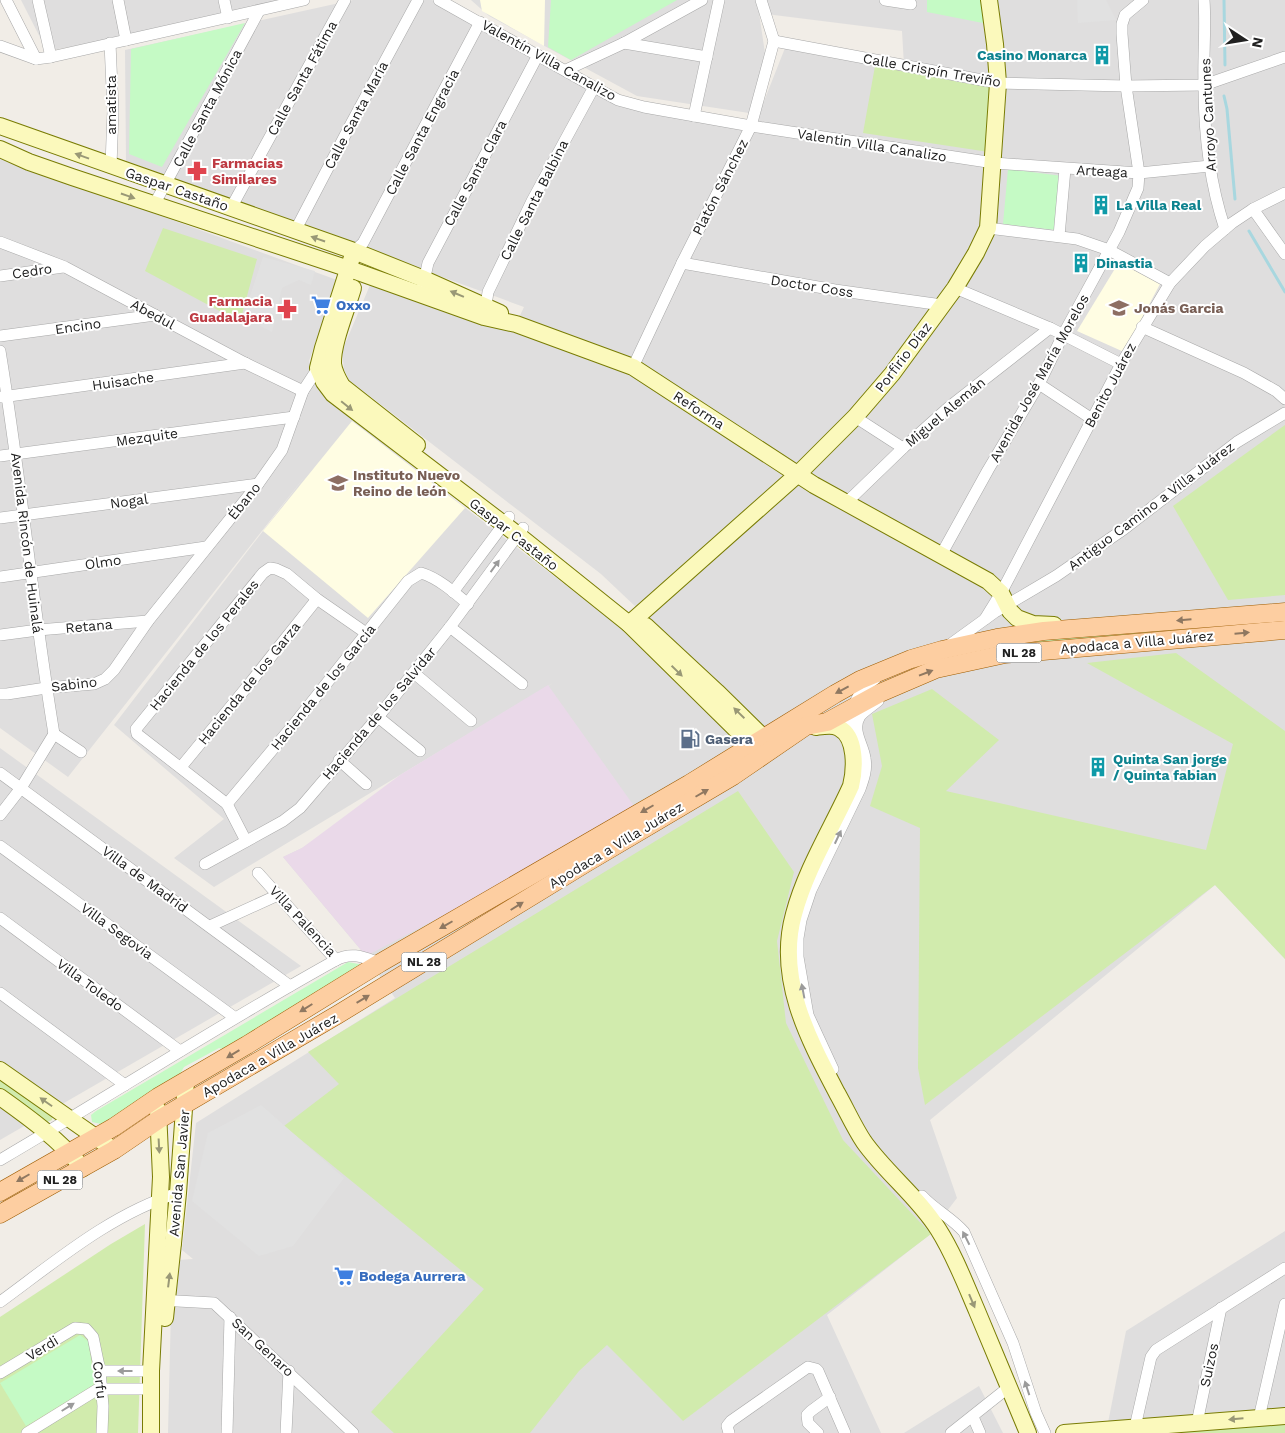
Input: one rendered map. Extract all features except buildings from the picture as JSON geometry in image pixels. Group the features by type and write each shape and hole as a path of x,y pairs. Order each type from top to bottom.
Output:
{"main road":[{"name":"Apodaca a Villa Juárez","path":"0,1214 114,1150 158,1120 338,1015 733,776 763,747 852,685 915,658 997,638 1073,629 1285,612"},
{"name":"Apodaca a Villa Juárez","path":"0,1192 96,1137 380,963 663,799 804,727 827,722 853,706 893,686 936,669 1004,654 1285,630"},
{"path":"476,907 486,924"}],"street":[{"path":"6,0 36,59"},
{"path":"38,0 51,57"},
{"path":"118,0 126,40"},
{"path":"224,0 228,18"},
{"path":"0,46 36,59 51,57 304,0"},
{"name":"Calle Santa Fátima","path":"231,208 345,0"},
{"name":"Calle Santa María","path":"295,231 418,0"},
{"name":"Valentín Villa Canalizo","path":"439,0 618,100 751,126"},
{"path":"462,0 465,14"},
{"path":"566,70 624,44 702,0"},
{"path":"694,116 719,0"},
{"path":"761,0 774,41"},
{"path":"885,0 911,4"},
{"name":"Porfirio Díaz","path":"633,621 798,474 855,417 892,374 955,288 976,253 988,228 994,163 998,83 989,0"},
{"name":"Avenida José María Morelos","path":"941,555 1039,384 1063,335 1110,250 1138,188 1139,173 1126,86 1122,24 1125,15 1143,0"},
{"name":"Arroyo Cantunes","path":"1204,0 1210,166 1217,205 1228,226"},
{"name":"Calle Santa Mónica","path":"154,205 259,10"},
{"name":"Calle Santa Engracia","path":"360,250 480,22"},
{"name":"Calle Crispín Treviño","path":"774,41 998,83 1126,86 1208,85"},
{"name":"Platón Sánchez","path":"633,367 682,263 751,126 774,41"},
{"name":"amatista","path":"110,43 113,111 110,166"},
{"path":"624,44 707,57"},
{"name":"Calle Santa Clara","path":"423,287 428,263 538,55"},
{"path":"1208,85 1285,57"},
{"name":"Calle Santa Balbina","path":"485,311 488,292 528,209 594,87"},
{"name":"Gaspar Castaño","path":"0,126 295,231 360,250 359,273 334,350 333,365 342,386 507,522"},
{"name":"Valentin Villa Canalizo","path":"751,126 994,163"},
{"name":"Gaspar Castaño","path":"3,154 359,273"},
{"name":"Arteaga","path":"994,163 1139,173 1210,166"},
{"path":"1059,236 1065,169"},
{"name":"Benito Juárez","path":"1003,598 1121,364 1170,283 1205,246 1228,226 1250,211 1285,193"},
{"path":"1250,211 1285,254"},
{"path":"988,228 1077,239 1110,250 1170,283"},
{"name":"Abedul","path":"0,242 64,267 245,363 303,391"},
{"path":"360,250 423,287"},
{"name":"Doctor Coss","path":"682,263 801,285 942,305"},
{"name":"Cedro","path":"0,276 64,267"},
{"path":"359,273 423,287"},
{"name":"Gaspar Castaño","path":"359,273 318,368 324,382 333,394 521,532 633,621 763,747"},
{"name":"Reforma","path":"423,287 485,311 500,313 516,324 633,367 846,503 988,581 1003,598 1010,611 1025,622 1056,625 1073,629"},
{"path":"955,288 1050,328 1121,364"},
{"name":"Encino","path":"0,336 155,315"},
{"path":"1142,327 1244,373 1276,391 1285,399"},
{"name":"Miguel Alemán","path":"846,503 949,407 1050,328"},
{"name":"Avenida Rincón de Huinalá","path":"0,351 4,397 15,454 22,516 54,734"},
{"name":"Huisache","path":"4,397 245,363"},
{"name":"Ébano","path":"148,621 258,484 282,450 289,435 303,391 318,368"},
{"path":"1039,384 1092,419"},
{"name":"Antiguo Camino a Villa Juárez","path":"942,650 985,619 1003,598 1056,576 1124,530 1237,442 1285,413"},
{"name":"Mezquite","path":"0,456 294,417"},
{"path":"855,417 903,448"},
{"name":"Nogal","path":"0,518 258,484"},
{"path":"468,604 453,592 507,522"},
{"name":"Hacienda de los Salvidar","path":"205,864 283,821 300,808 414,673 521,532"},
{"name":"Olmo","path":"0,577 206,547"},
{"name":"Hacienda de los Perales","path":"181,767 137,734 136,728 263,573 270,568 287,574 317,598"},
{"name":"Hacienda de los García","path":"227,804 299,718 408,581 421,573 428,575 453,592"},
{"path":"317,598 366,634"},
{"name":"Hacienda de los Garza","path":"181,767 317,598"},
{"name":"Retana","path":"0,636 38,630 148,621"},
{"name":"Sabino","path":"0,694 94,684 105,679 114,670 148,621"},
{"path":"450,627 522,684"},
{"path":"915,658 874,680 864,688 853,706 849,722 849,738 854,762 854,773 851,786 813,865 793,915 789,959 792,986 799,1015 827,1074 863,1140 889,1172 930,1216 949,1248 1028,1433"},
{"path":"414,673 471,721"},
{"path":"893,686 860,716 856,732 865,757 866,772 860,789 811,890 801,920 798,938 798,957 808,1015 835,1073 868,1136 885,1159 934,1208 954,1221 964,1232 1013,1343 1036,1414 1045,1433"},
{"path":"378,717 420,751"},
{"path":"804,727 839,727 849,738"},
{"path":"0,815 21,788 54,734 81,752"},
{"path":"340,760 366,784"},
{"path":"181,767 227,804 246,841"},
{"name":"Villa de Madrid","path":"0,773 290,986"},
{"name":"Villa Segovia","path":"0,846 234,1018"},
{"name":"Villa Palencia","path":"258,873 336,960 355,955 380,963"},
{"path":"210,926 278,895"},
{"name":"Villa Toledo","path":"0,918 180,1051"},
{"path":"0,1160 234,1018 336,960"},
{"path":"0,993 126,1085"},
{"path":"0,1070 114,1150"},
{"name":"Avenida San Javier","path":"156,1257 173,1243 186,1082"},
{"path":"0,1097 48,1132 70,1152 83,1168"},
{"path":"158,1098 161,1178 156,1257 161,1300 160,1433"},
{"path":"0,1302 104,1228 160,1199 178,1193"},
{"path":"151,1433 151,1371 161,1300 173,1243"},
{"path":"1135,1427 1153,1353 1160,1346 1285,1268"},
{"name":"San Genaro","path":"161,1300 214,1303 289,1371 348,1431"},
{"path":"1259,1418 1285,1304"},
{"name":"Suizos","path":"1197,1422 1221,1308"},
{"path":"227,1433 230,1317"},
{"name":"Verdi","path":"0,1373 75,1328 86,1329"},
{"name":"Corfu","path":"86,1329 93,1337 100,1371 103,1406 102,1433"},
{"path":"729,1433 728,1424 799,1371 808,1367 816,1369 845,1433"},
{"path":"100,1371 151,1371"},
{"path":"286,1433 289,1371"},
{"path":"951,1433 1009,1387"},
{"path":"27,1433 101,1389 152,1389"},
{"path":"818,1433 808,1423 807,1416 811,1410 830,1397"},
{"path":"1064,1433 1285,1416"},
{"path":"973,1417 980,1433"}],"shaded area":[{"path":"21,0 279,0 119,38 47,51"},
{"path":"353,0 432,0 624,108 626,105 753,129 787,43 904,65 902,31 759,13 766,60 749,113 637,96 489,16 471,0 1285,0 1285,959 1215,885 930,1120 957,1198 928,1236 827,1315 881,1433 168,1433 171,1309 179,1260 193,1259 182,1250 196,1123 395,998 366,956 283,857 302,848 553,683 214,887 174,858 224,819 114,725 306,475 68,777 0,728 0,157 337,280 309,361 323,392 351,418 619,626 637,608 601,574 349,380 344,369 342,351 373,278 516,324 524,307 126,161 125,50"},
{"path":"480,0 545,0 544,46 482,11"},
{"path":"1077,0 1106,0 1116,20 1078,23"},
{"path":"263,257 315,271 311,285 299,280 282,288 272,332 243,317"},
{"name":"Jonás Garcia","path":"1119,262 1160,284 1124,352 1077,331"},
{"path":"352,421 465,508 368,618 263,531"},
{"path":"548,685 639,813 366,956 283,857 302,848 400,775"},
{"path":"0,748 301,966 0,1140"},
{"path":"261,1105 344,1178 293,1246 259,1256 192,1201 208,1133"},
{"path":"1285,1231 1285,1433 1106,1433 1126,1331"},
{"path":"979,1386 1003,1433 904,1433"}],"green space":[{"path":"551,0 677,0 571,60 548,47"},
{"path":"927,0 982,0 988,24 927,12"},
{"path":"245,23 162,167 129,154 131,49"},
{"path":"875,66 992,88 989,152 863,133"},
{"path":"1008,169 1062,176 1056,230 1003,224"},
{"path":"163,228 257,259 240,322 145,271"},
{"path":"1285,425 1285,595 1228,600 1173,506"},
{"path":"1285,617 1285,622 1165,633 881,683 922,665 1005,642"},
{"path":"1176,653 1285,731 1285,959 1215,885 925,1105 918,1068 920,828 870,806 882,766 872,714 932,689 999,740 946,791 1206,850 1233,744 1087,663"},
{"path":"738,791 794,872 777,941 786,1023 843,1140 931,1234 683,1421 607,1345 579,1371 530,1433 394,1433 371,1412 484,1289 284,1126 339,1084 308,1052"},
{"path":"348,962 364,965 229,1050 219,1048 184,1067 176,1081 101,1124 92,1122 91,1115 96,1111"},
{"path":"0,1075 53,1115 52,1120 45,1123 0,1089"},
{"path":"145,1224 138,1433 0,1433 0,1317 111,1244"},
{"path":"80,1335 88,1341 94,1379 93,1385 26,1426 0,1383"},
{"path":"1285,1424 1285,1433 1147,1433"}],"waterway":[{"path":"1224,0 1225,65"},
{"path":"1224,96 1227,109 1235,199"},
{"path":"1249,231 1285,292"}],"place":[{"name":"Casino Monarca","path":"1102,55"},
{"name":"Farmacias Similares","path":"197,171"},
{"name":"La Villa Real","path":"1101,205"},
{"name":"Dinastia","path":"1081,263"},
{"name":"Oxxo","path":"321,305"},
{"name":"Jonás Garcia","path":"1119,308"},
{"name":"Farmacia Guadalajara","path":"287,309"},
{"name":"Instituto Nuevo Reino de león","path":"338,483"},
{"name":"Gasera","path":"690,739"},
{"name":"Quinta San jorge / Quinta fabian","path":"1098,767"},
{"name":"Bodega Aurrera","path":"344,1276"}]}
